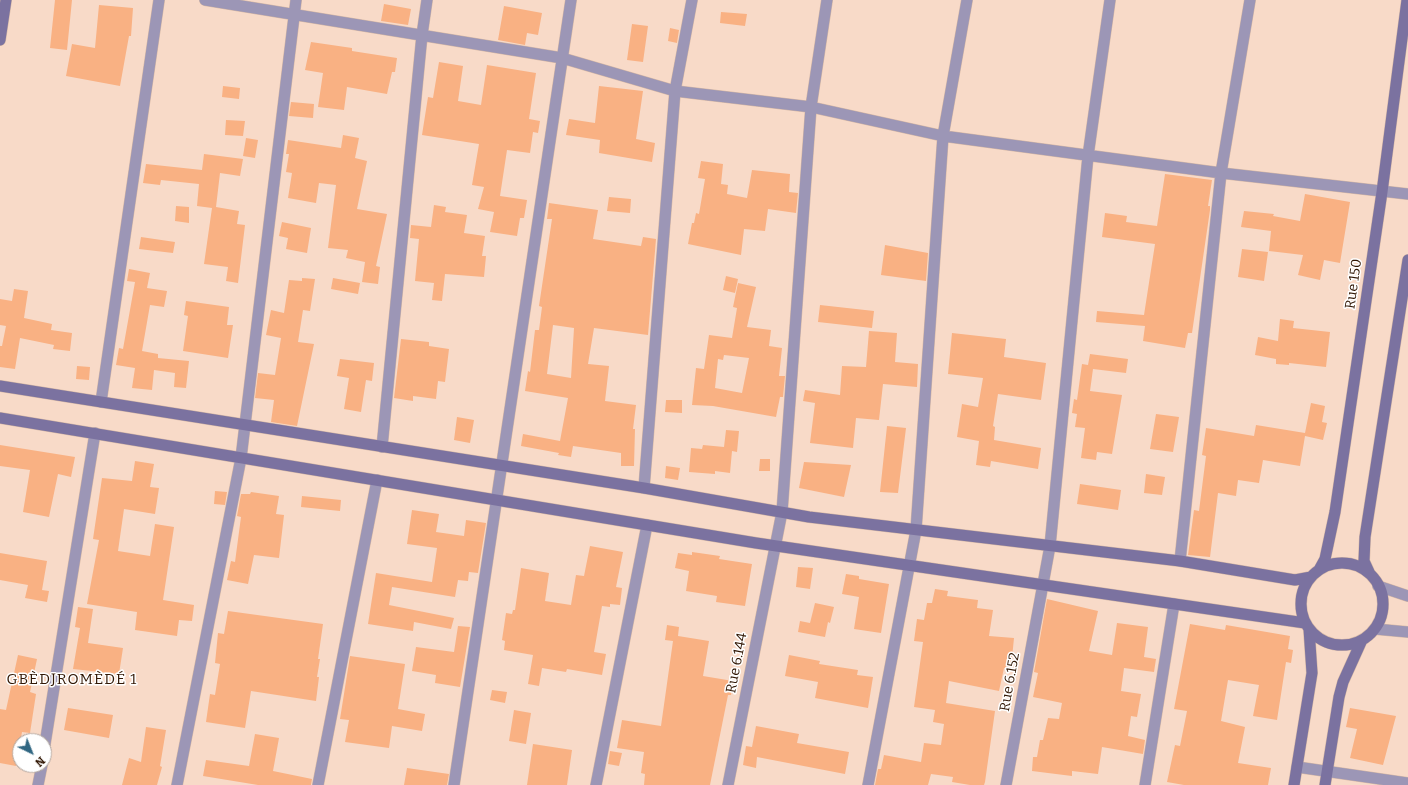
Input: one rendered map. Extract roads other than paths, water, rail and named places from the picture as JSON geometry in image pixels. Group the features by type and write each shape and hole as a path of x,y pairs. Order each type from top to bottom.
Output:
{"main road":[{"path":"0,40 6,0"},
{"name":"Rue 150","path":"1315,573 1326,559 1332,532 1382,192 1407,0"},
{"path":"0,418 775,546 1174,604 1307,626 1320,639 1333,645 1348,645 1362,640 1375,629 1383,608 1382,596 1378,586 1364,561 1365,537 1408,260"},
{"path":"0,386 501,467 644,488 809,517 1180,561 1295,580 1315,573 1329,565 1351,564 1370,574"},
{"path":"1294,785 1312,673 1307,626 1301,611 1301,599 1304,587 1315,573"},
{"path":"1325,785 1341,687 1362,640"}],"street":[{"path":"101,402 159,0"},
{"path":"205,0 562,58 675,91 811,107 943,136 1221,173 1408,194"},
{"path":"177,785 241,458 296,0"},
{"path":"382,447 422,35 427,0"},
{"path":"454,785 570,0"},
{"path":"644,488 675,91 692,0"},
{"name":"Rue 6.144","path":"728,785 782,512 811,107 827,0"},
{"path":"868,785 916,530 943,136 967,0"},
{"name":"Rue 6.152","path":"1006,785 1050,546 1088,156 1110,0"},
{"path":"1180,561 1221,173 1250,0"},
{"path":"47,733 95,433"},
{"path":"318,785 377,480"},
{"path":"596,785 647,525"},
{"path":"1378,586 1408,596"},
{"path":"1145,785 1174,604"},
{"path":"1375,629 1390,629 1408,632"},
{"path":"1297,767 1408,783"},
{"path":"38,785 40,773"}],"district":[{"name":"GBÈDJROMÈDÉ 1","path":"72,680"}]}
